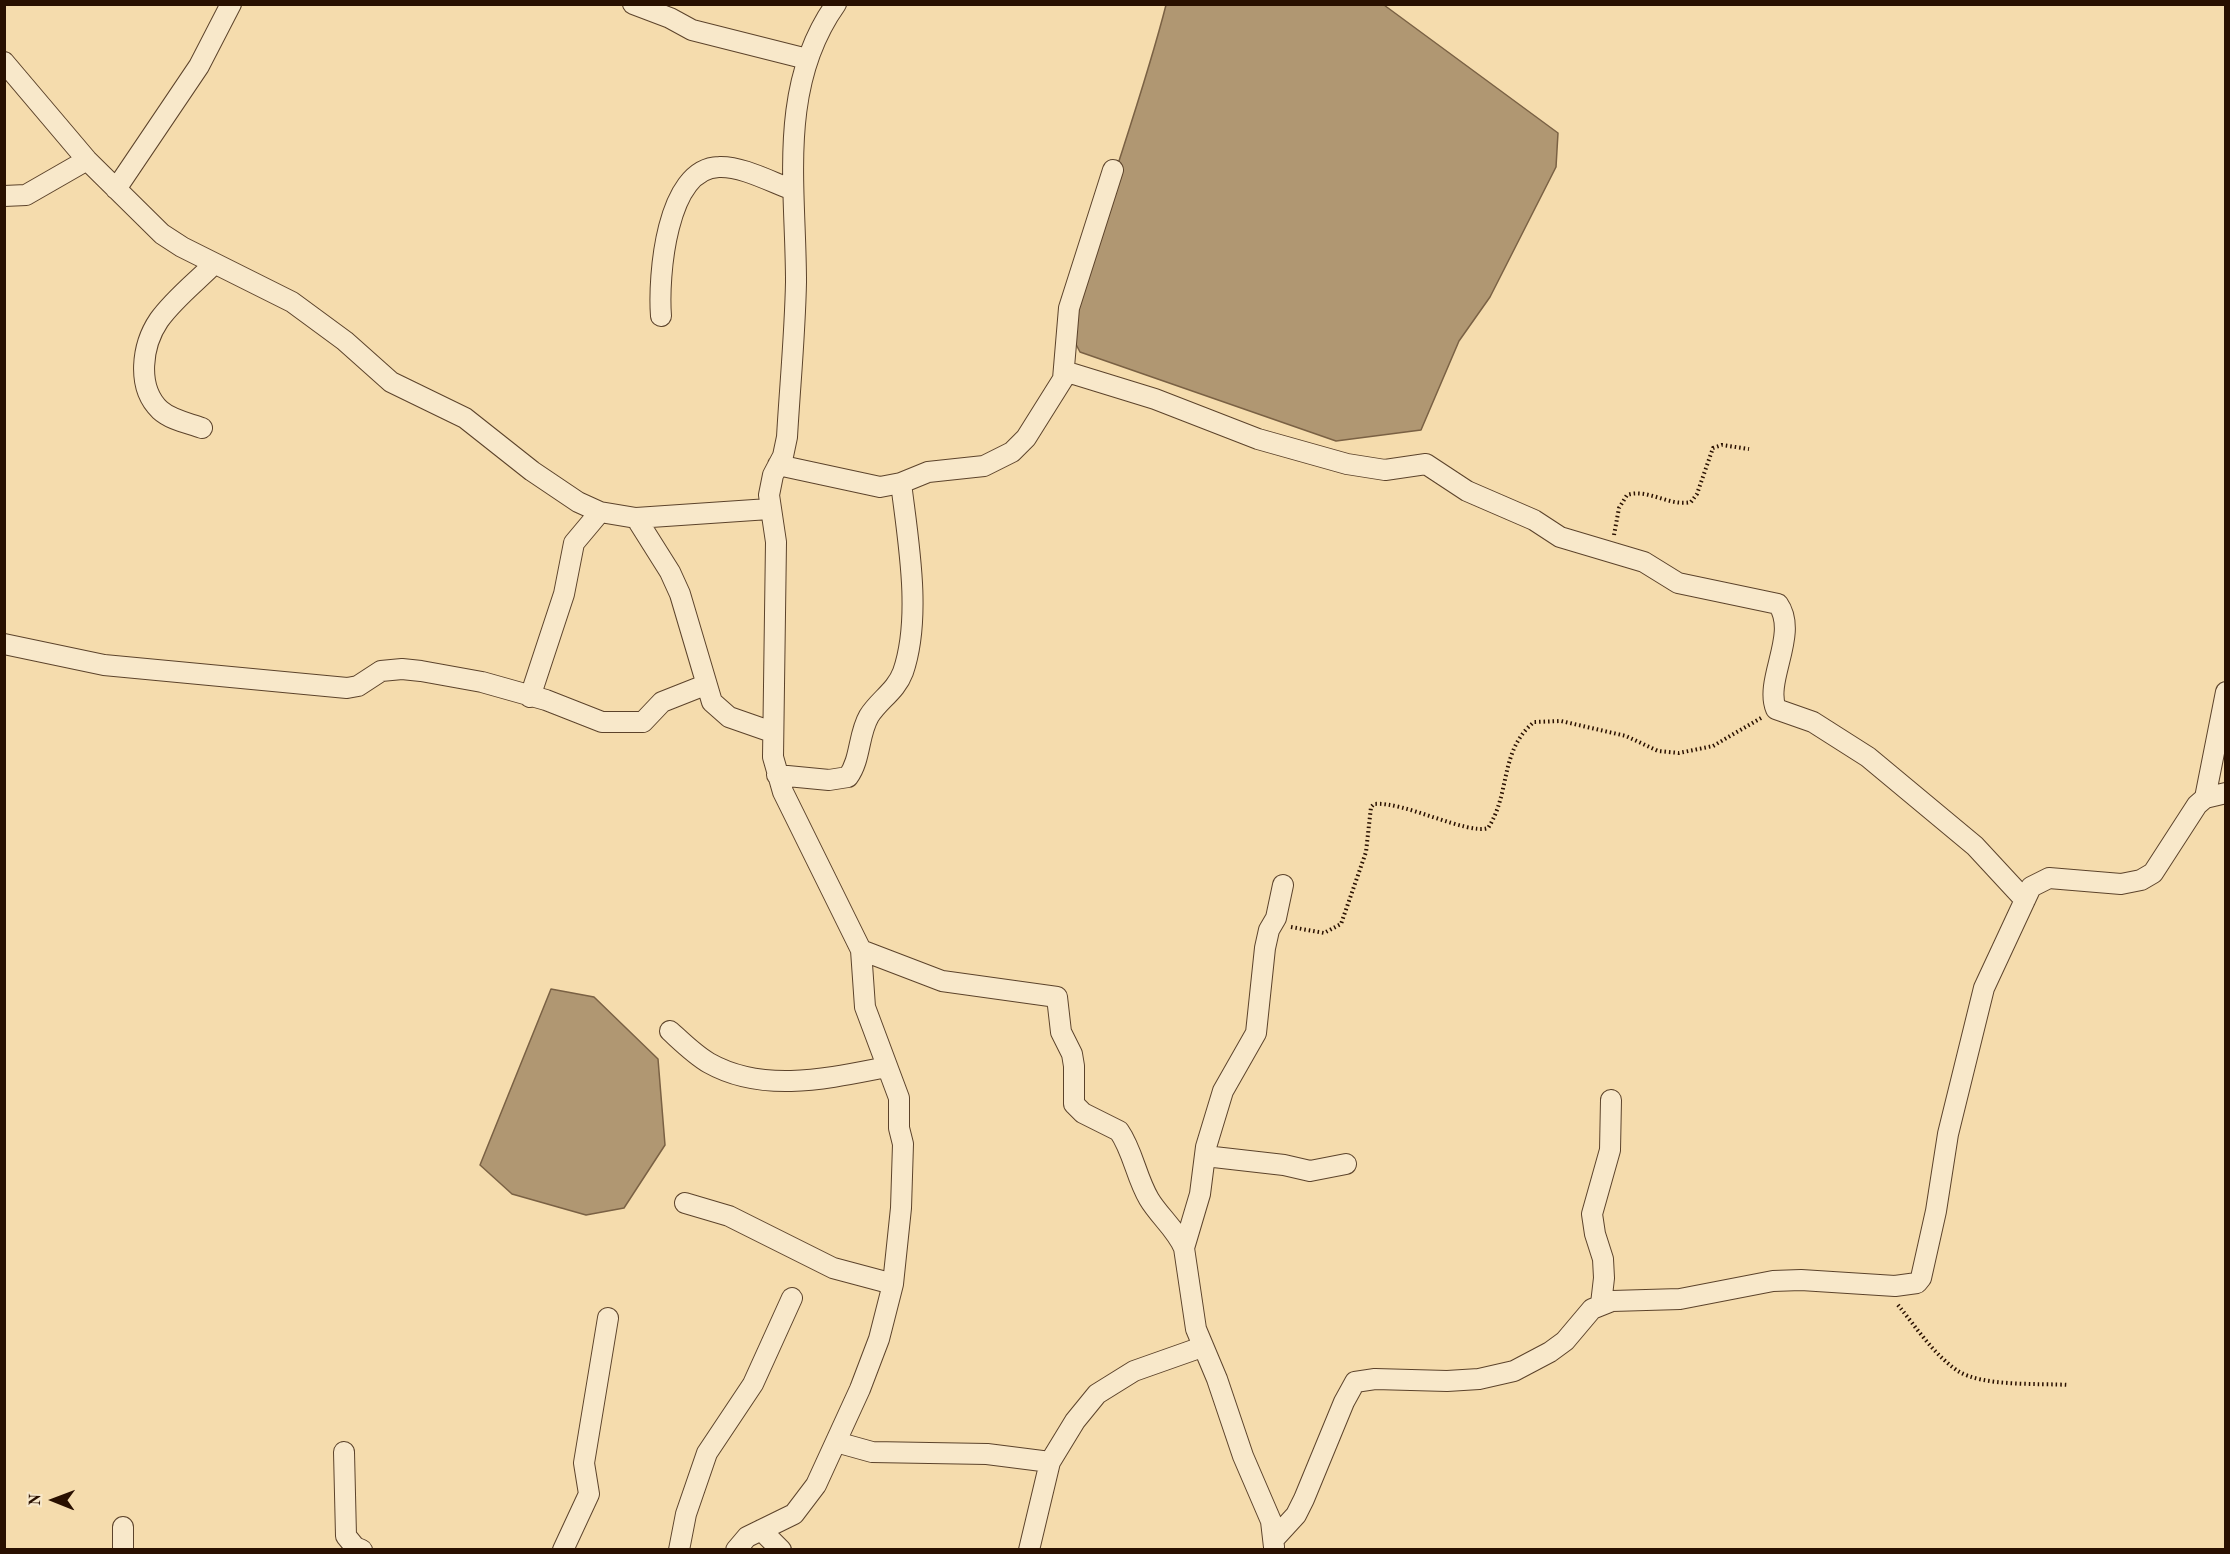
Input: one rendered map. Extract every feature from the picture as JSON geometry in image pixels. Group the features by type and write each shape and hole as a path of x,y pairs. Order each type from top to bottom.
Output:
{"street":[{"path":"116,189 199,66 231,4"},
{"path":"633,4 670,18 692,30 807,59"},
{"path":"736,1550 747,1538 786,1518 800,1508 816,1485 873,1355 893,1284 899,1235 903,1144 899,1128 898,1092 865,1007 861,950 839,909 777,775 773,758 776,542 769,509 770,485 788,437 795,324 794,132 807,59 814,39 836,4"},
{"path":"4,62 87,160 162,234 214,264 292,302 345,341 391,381 465,418 555,487 600,512 636,518 769,509"},
{"path":"4,196 26,195 87,160"},
{"path":"661,316 662,268 676,202 687,181 707,168 720,166 793,190"},
{"path":"778,465 880,487 901,483 928,472 984,466 1012,452 1026,438 1050,402 1064,371 1065,329 1069,308 1113,170"},
{"path":"202,428 174,419 161,411 152,401 145,387 144,369 151,333 160,319 214,264"},
{"path":"1064,371 1155,399 1258,439 1347,464 1384,470 1426,464 1467,491 1534,520 1560,537 1606,549 1652,566 1678,583 1778,604 1783,613 1784,631 1774,689 1776,709 1823,727 1868,757 1975,846 2025,900"},
{"path":"777,775 829,780 848,777 857,758 869,715 896,685 903,673 911,608 901,483"},
{"path":"530,697 564,594 574,543 600,512"},
{"path":"636,518 670,572 680,594 705,685 712,702 719,711 741,723 772,732"},
{"path":"4,644 104,665 347,688 358,686 381,671 402,669 422,671 482,682 564,705 602,722 637,723 648,718 662,702 705,685"},
{"path":"2205,798 2226,692"},
{"path":"1274,1544 1296,1515 1304,1500 1344,1402 1355,1382 1375,1379 1468,1379 1514,1371 1564,1341 1581,1320 1601,1304 1624,1299 1680,1299 1773,1281 1801,1280 1912,1286 1921,1278 1936,1210 1948,1134 1984,988 2031,887 2049,878 2127,884 2147,877 2153,873 2190,813 2205,798 2226,793"},
{"path":"1184,1248 1200,1194 1209,1134 1223,1091 1256,1033 1265,948 1283,885"},
{"path":"861,950 915,973 942,981 1057,997 1061,1032 1068,1045 1074,1066 1074,1104 1083,1113 1119,1131 1148,1197 1160,1216 1179,1237 1184,1248 1194,1319 1202,1347 1217,1379 1243,1456 1264,1502 1274,1544"},
{"path":"670,1030 710,1063 752,1077 795,1081 887,1067"},
{"path":"1601,1304 1604,1278 1603,1259 1592,1214 1610,1150 1611,1100"},
{"path":"1205,1156 1284,1165 1310,1171 1346,1164"},
{"path":"685,1203 729,1216 833,1268 893,1284"},
{"path":"679,1550 686,1514 707,1453 753,1384 792,1298"},
{"path":"563,1550 589,1494 584,1463 608,1318"},
{"path":"1029,1550 1050,1462 1075,1421 1097,1394 1134,1371 1202,1347"},
{"path":"836,1442 872,1452 987,1455 1050,1462"},
{"path":"344,1452 346,1536 354,1547 362,1550"},
{"path":"123,1527 123,1550"},
{"path":"761,1530 781,1550"}],"path":[{"path":"1606,549 1612,541 1619,508 1627,495 1637,492 1677,502 1691,502 1697,494 1713,448 1722,445 1749,449"},
{"path":"1273,923 1324,933 1341,924 1365,852 1371,807 1374,804 1429,814 1478,829 1488,828 1507,777 1510,753 1534,722 1561,721 1626,736 1658,751 1690,753 1728,738 1776,709"},
{"path":"1882,1286 1943,1359 1959,1372 1993,1381 2069,1385"}],"shaded area":[{"path":"1166,5 1384,5 1558,133 1556,167 1490,297 1459,341 1421,430 1336,441 1080,352 1070,333 1080,292"},
{"path":"551,989 594,997 658,1059 665,1145 624,1208 586,1215 512,1194 480,1165"}]}
